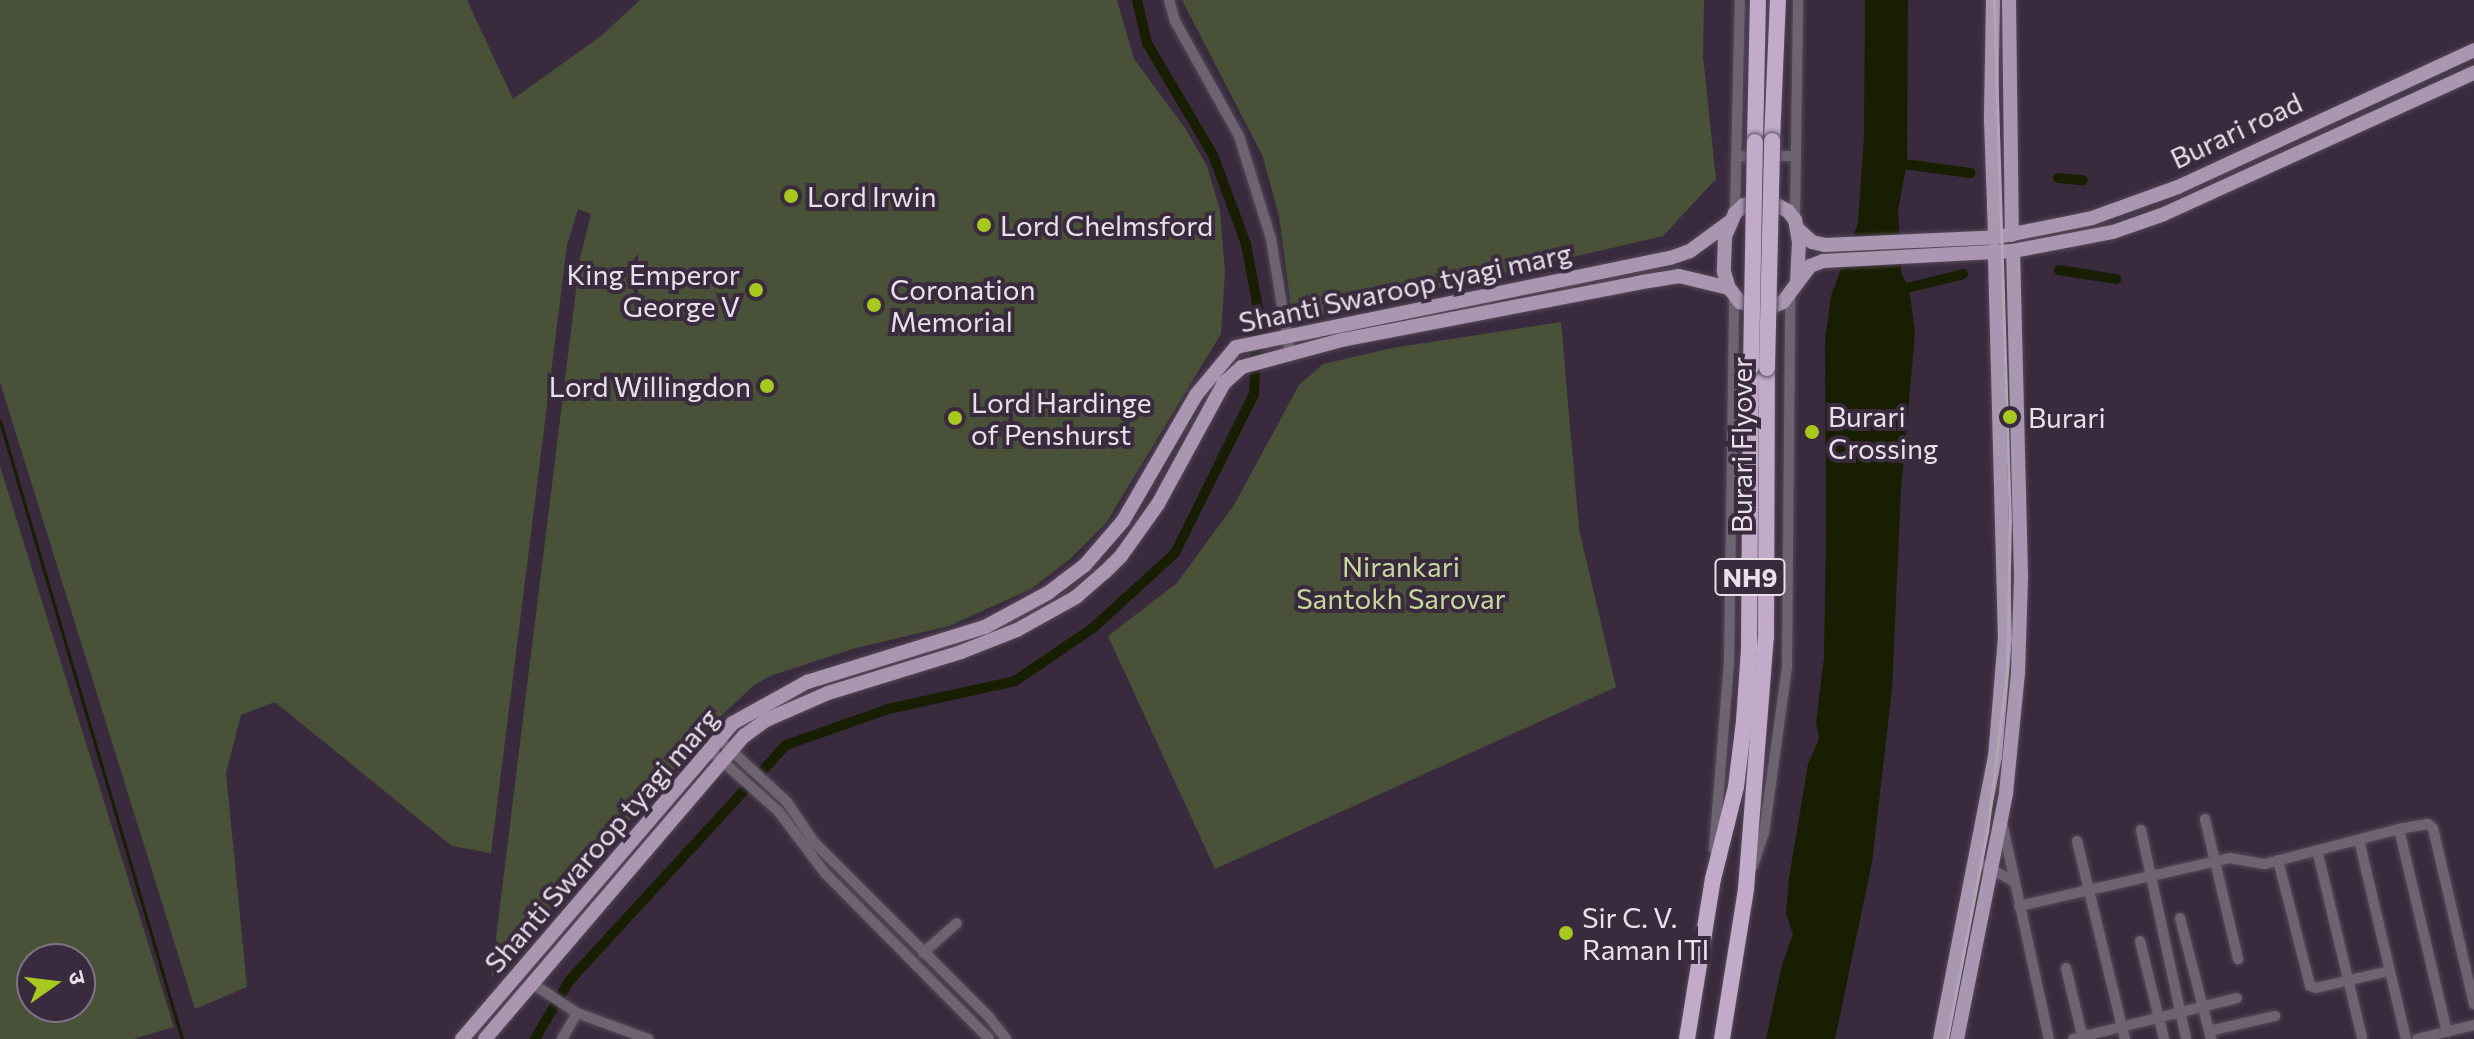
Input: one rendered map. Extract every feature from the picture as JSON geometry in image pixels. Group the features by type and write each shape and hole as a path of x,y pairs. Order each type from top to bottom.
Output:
{"highway":[{"name":"Burari Flyover","path":"1722,1039 1746,889 1744,787 1749,650 1758,0"},
{"name":"Burari Flyover","path":"1713,879 1744,787 1766,637 1767,368 1778,0"},
{"name":"NH9","path":"1687,1039 1713,879"}],"main road":[{"path":"1940,1039 1995,757 2005,639 2006,563 1991,120 1993,0"},
{"path":"2009,0 2012,235"},
{"name":"Burari road","path":"1995,244 2012,235 2092,218 2178,187 2474,50"},
{"name":"Burari road","path":"1995,244 2013,251 2080,241 2164,214 2474,73"},
{"path":"1942,246 1823,261 1810,266 1790,296 1766,309 1748,307 1731,292 1722,254 1733,217 1755,201 1767,200 1778,203 1812,242 1825,245 1995,244"},
{"name":"Shanti Swaroop tyagi marg","path":"462,1039 540,964 726,755 766,720 828,693 961,652 1017,630 1076,597 1121,556 1137,535 1158,504 1224,383 1242,367 1401,320 1670,258 1690,251 1733,217"},
{"path":"1796,225 1797,282"},
{"path":"1957,1039 2001,818 2018,673 2021,576 2013,251"},
{"name":"Shanti Swaroop tyagi marg","path":"485,1039 536,987 540,964 733,723 807,682 985,627 1048,593 1085,565 1123,521 1196,395 1225,356 1246,343 1679,276 1731,292"},
{"path":"489,1010 502,1020"}],"street":[{"path":"1169,0 1175,21 1239,136 1271,239 1284,355"},
{"path":"1733,217 1740,0"},
{"path":"1796,225 1798,0"},
{"path":"1736,156 1796,156"},
{"path":"1713,879 1729,664 1731,292"},
{"path":"1746,889 1764,833 1787,667 1790,296"},
{"path":"714,745 746,765 787,802 825,873 989,1039"},
{"path":"726,755 738,775 798,827 1006,1039"},
{"path":"2001,818 2049,1039"},
{"path":"2205,819 2238,959"},
{"path":"2019,906 2230,858 2259,864 2428,824 2433,828 2474,1004"},
{"path":"2399,829 2447,1032"},
{"path":"2141,830 2186,1039"},
{"path":"2359,840 2406,1039"},
{"path":"2077,841 2125,1039"},
{"path":"2317,850 2362,1037"},
{"path":"2278,860 2308,983 2316,988 2389,971"},
{"path":"1976,861 2015,882"},
{"path":"848,897 857,888"},
{"path":"2180,918 2210,1035 2275,1016"},
{"path":"909,958 957,923"},
{"path":"2140,941 2164,1039"},
{"path":"2066,968 2080,1038 2237,998"},
{"path":"536,987 576,1012 648,1039"},
{"path":"562,1039 576,1012"},
{"path":"2417,1039 2474,1025"}],"green space":[{"path":"0,0 467,0 513,99 601,36 640,0 1117,0 1134,59 1185,128 1207,166 1220,210 1225,272 1221,334 1106,523 1070,559 1031,589 949,626 852,649 770,676 753,686 719,718 491,978 580,258 591,214 578,209 567,245 491,853 452,846 275,702 241,715 226,773 247,987 195,1009 0,382"},
{"path":"1182,0 1704,0 1703,56 1716,179 1663,236 1293,322 1279,216 1263,157"},
{"name":"Nirankari Santokh Sarovar","path":"1561,322 1579,529 1616,687 1215,869 1108,636 1177,583 1234,505 1299,385 1323,364 1392,348"},
{"path":"0,466 174,1027 133,1039 0,1039"}],"shaded area":[{"path":"1865,0 1908,0 1907,163 1898,210 1901,272 1909,289 1915,333 1901,490 1892,689 1872,862 1835,1039 1766,1039 1782,965 1793,934 1786,913 1789,878 1808,764 1819,739 1816,723 1824,657 1826,534 1825,340 1831,296 1858,223 1864,135"}],"waterway":[{"path":"535,1039 569,981 786,745 888,709 1015,681 1093,628 1175,553 1254,394 1258,308 1246,244 1213,155 1147,43 1137,0"},
{"path":"1896,163 1970,173"},
{"path":"2058,178 2083,180"},
{"path":"2059,270 2116,279"},
{"path":"1899,290 1963,274"},
{"path":"0,421 182,1039"}],"railway":[{"path":"1947,1039 1987,832 2007,672 2010,522 1994,0"}],"place":[{"name":"Lord Irwin","path":"791,196"},
{"name":"Lord Chelmsford","path":"984,225"},
{"name":"King Emperor George V","path":"756,290"},
{"name":"Coronation Memorial","path":"874,305"},
{"name":"Lord Willingdon","path":"767,386"},
{"name":"Burari","path":"2010,417"},
{"name":"Lord Hardinge of Penshurst","path":"955,418"},
{"name":"Burari Crossing","path":"1812,432"},
{"name":"Sir C. V. Raman ITI","path":"1566,933"}]}
